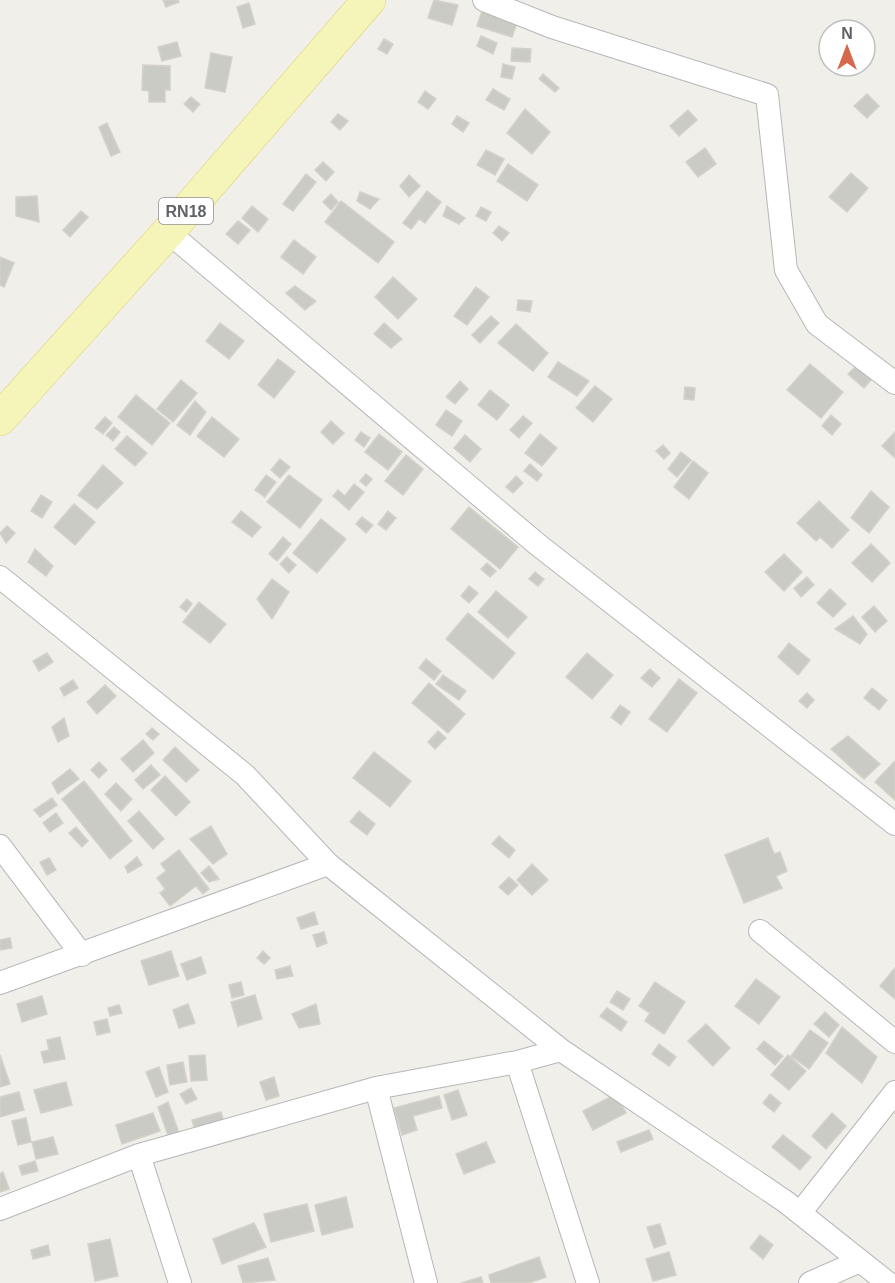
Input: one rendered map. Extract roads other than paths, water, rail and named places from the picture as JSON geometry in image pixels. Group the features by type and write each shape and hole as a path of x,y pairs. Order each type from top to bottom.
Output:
{"main road":[{"name":"RN18","path":"0,419 168,232 369,0"}],"street":[{"path":"484,0 552,27 767,95 786,270 817,324 895,383"},
{"path":"168,232 537,544 895,824"},
{"path":"0,577 245,775 328,864 561,1050 800,1213 888,1283"},
{"path":"0,846 82,955"},
{"path":"0,983 328,864"},
{"path":"760,931 895,1042"},
{"path":"0,1209 140,1155 376,1088 516,1062 561,1050"},
{"path":"516,1062 588,1283"},
{"path":"376,1088 426,1283"},
{"path":"800,1213 895,1092"},
{"path":"140,1155 180,1283"},
{"path":"810,1283 860,1261"}]}
